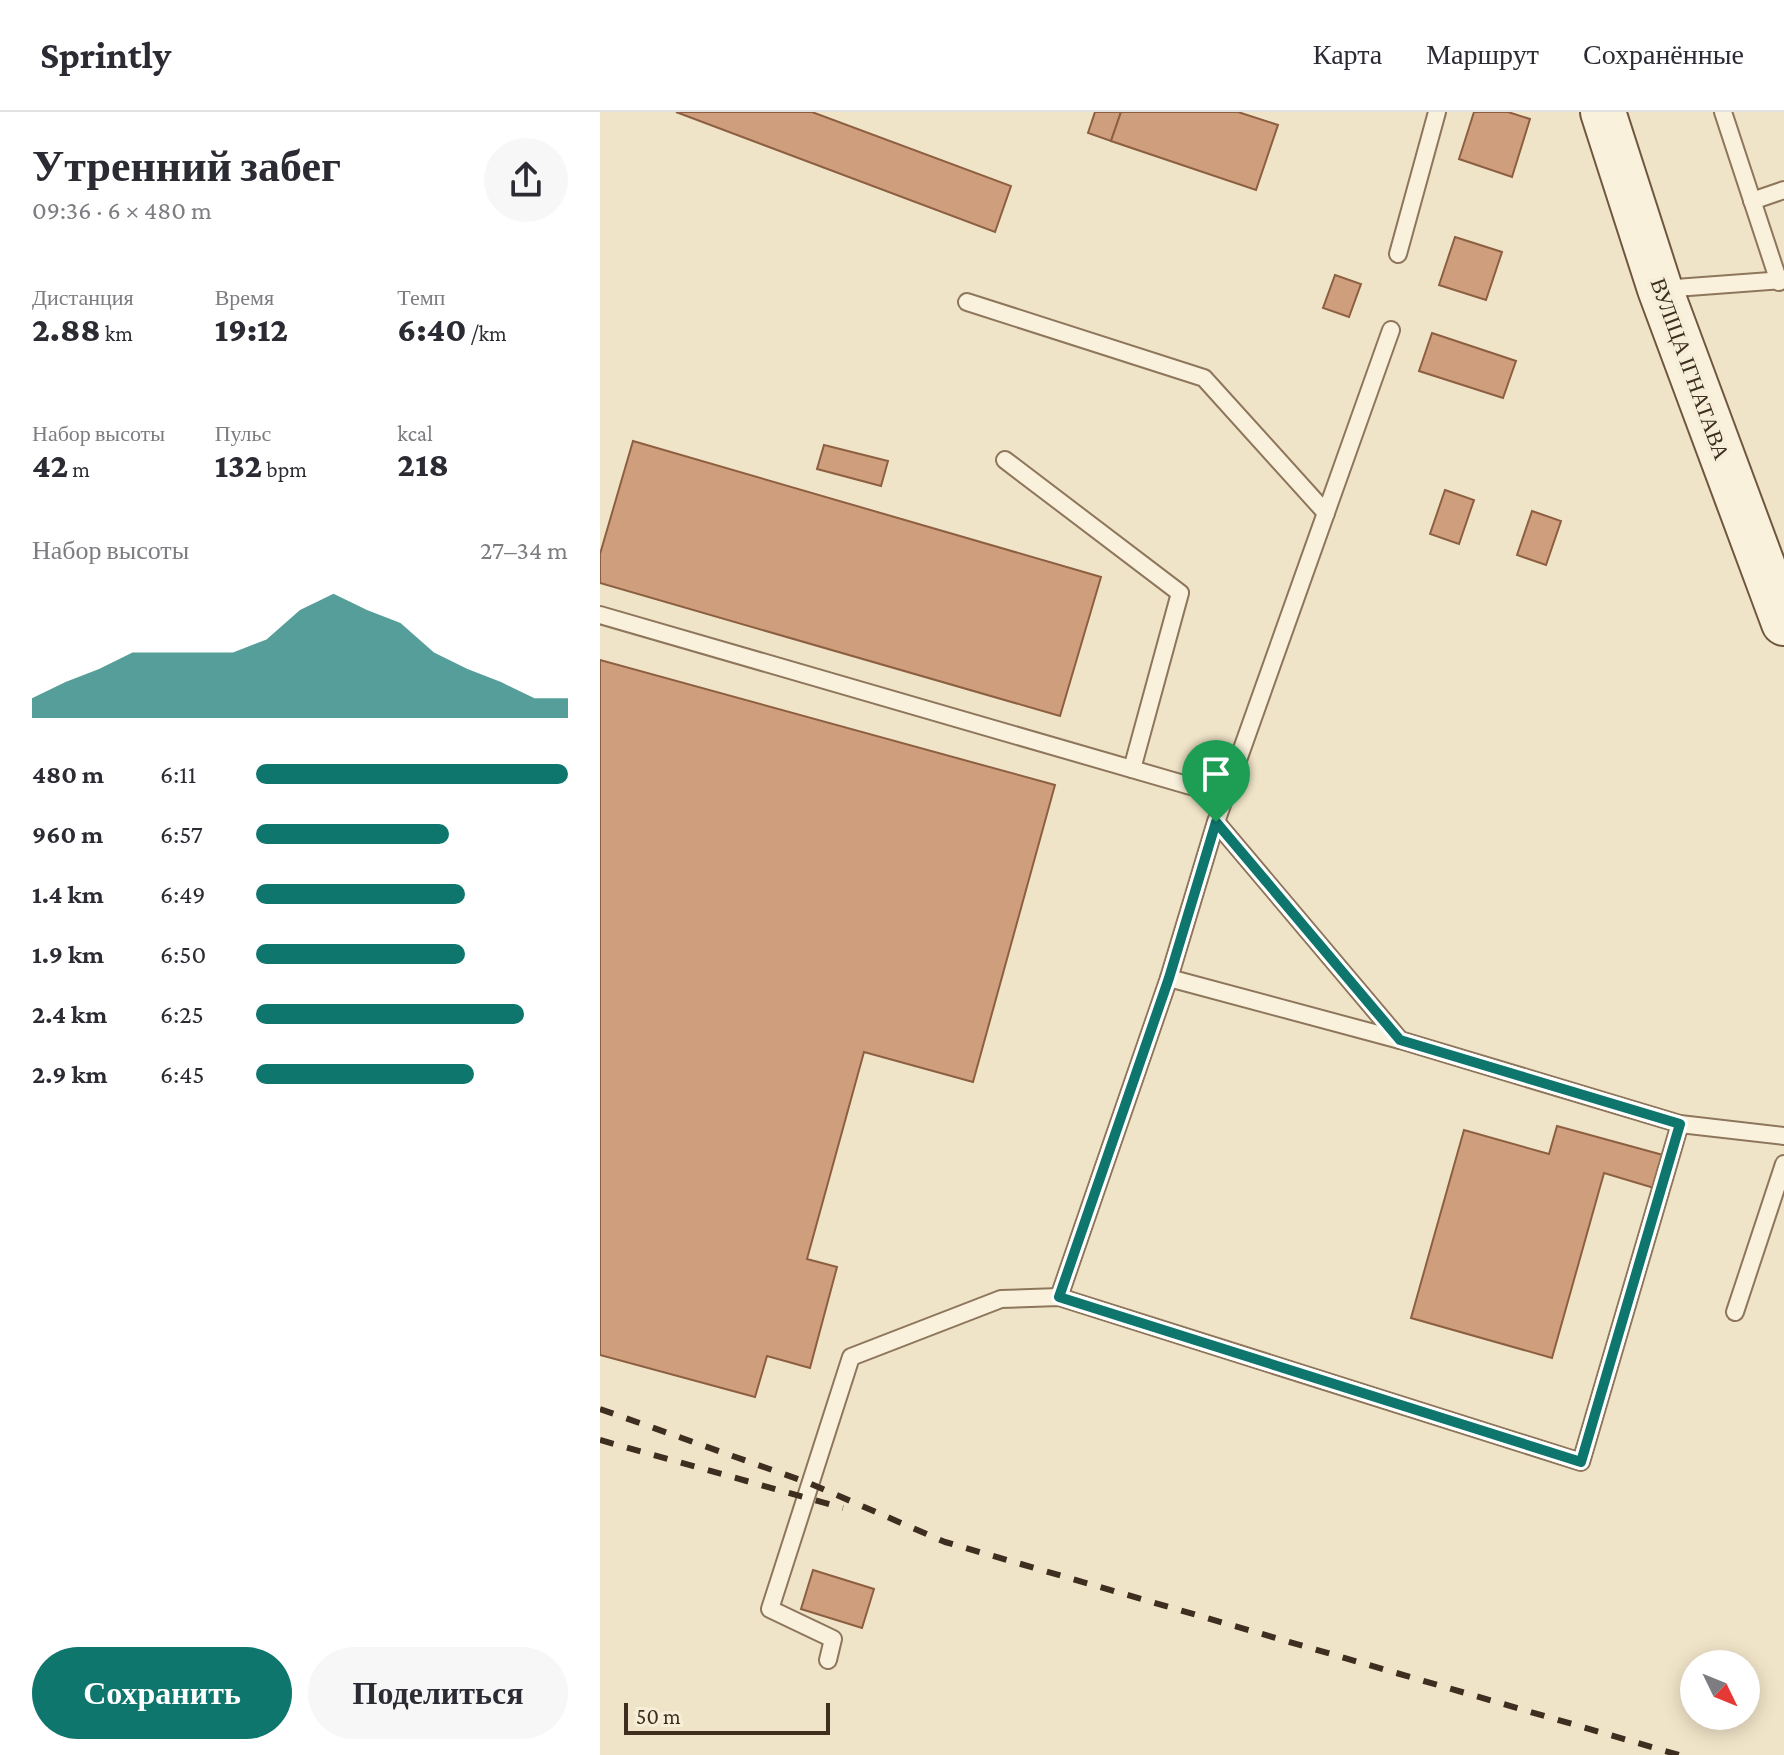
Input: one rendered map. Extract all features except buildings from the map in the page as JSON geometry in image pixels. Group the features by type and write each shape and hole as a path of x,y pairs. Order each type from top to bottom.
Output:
{"street":[{"name":"ВУЛІЦА ІГНАТАВА","path":"1603,112 1660,289 1784,623"}],"lane":[{"path":"1398,254 1437,112"},
{"path":"1660,289 1781,281 1725,113"},
{"path":"1752,201 1784,190"},
{"path":"967,302 1204,378 1326,513"},
{"path":"1059,1297 1169,978 1216,822 1391,330"},
{"path":"1005,460 1180,593 1132,769"},
{"path":"600,615 1225,796"},
{"path":"1216,822 1400,1040"},
{"path":"1169,978 1400,1040 1680,1124 1784,1136"},
{"path":"828,1660 833,1639 770,1609 851,1357 1001,1299 1059,1297 1581,1462 1680,1124"},
{"path":"1735,1312 1784,1164"}],"railway":[{"path":"600,1409 809,1483 945,1542 1679,1755"},
{"path":"600,1440 843,1508"}],"route":[{"path":"1216,822 1400,1040 1680,1124 1581,1462 1059,1297 1169,978 1216,822"}]}
